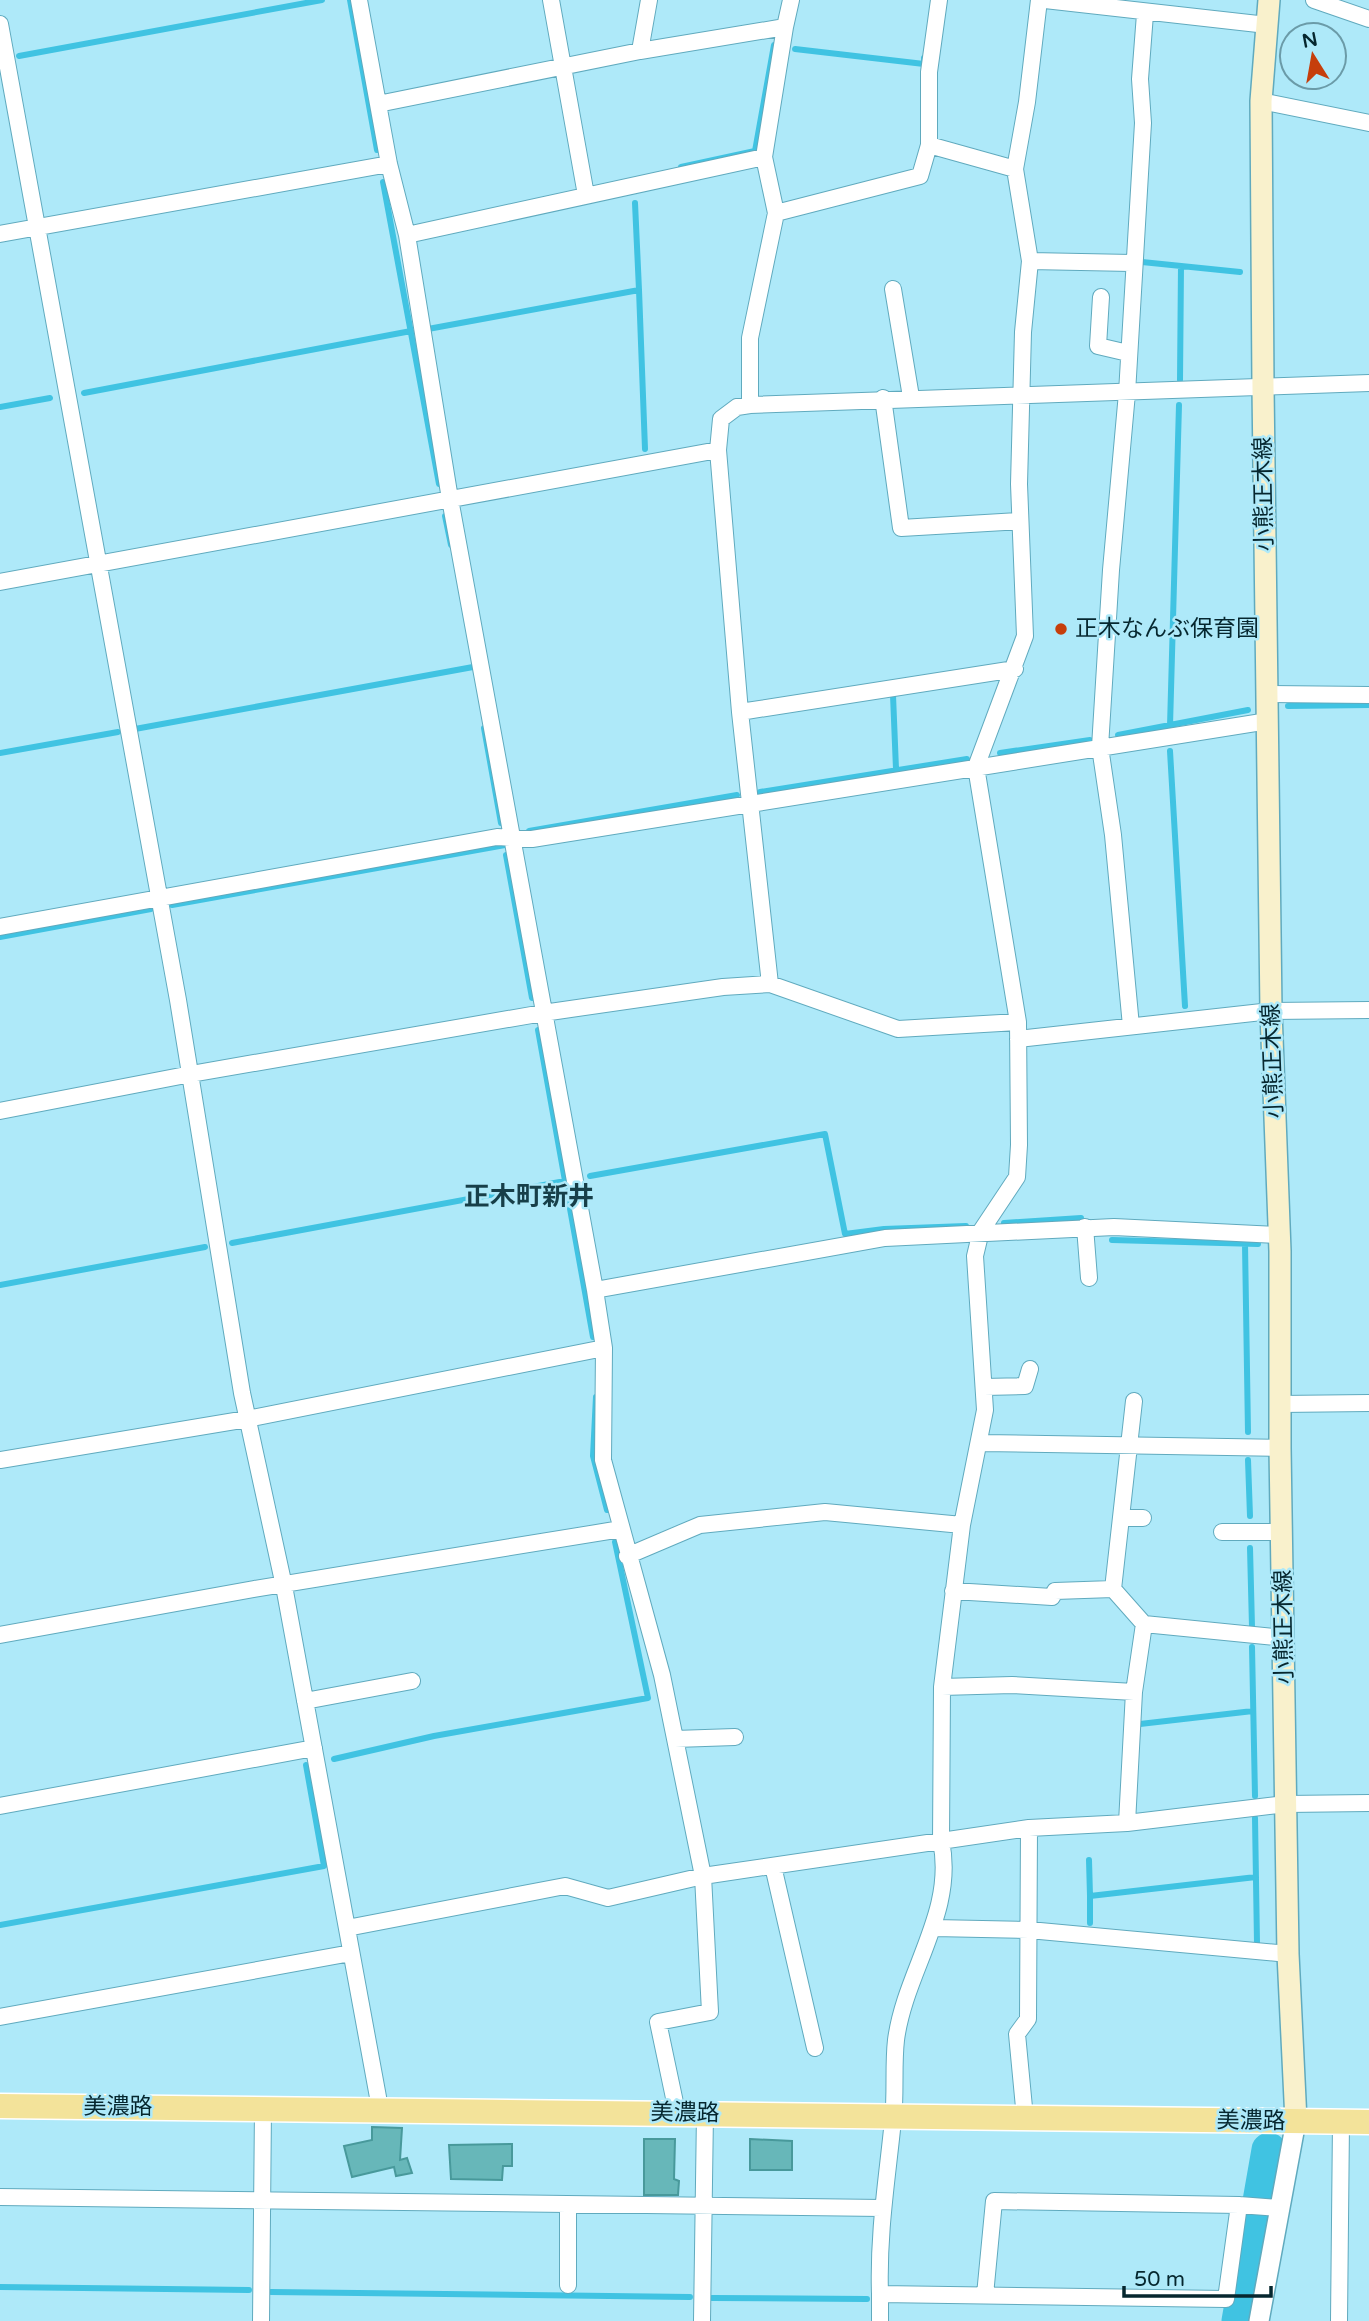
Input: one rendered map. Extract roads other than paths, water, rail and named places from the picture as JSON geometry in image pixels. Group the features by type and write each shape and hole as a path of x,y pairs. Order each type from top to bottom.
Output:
{"main road":[{"name":"小熊正木線","path":"1269,0 1261,101 1263,387 1271,1011 1279,1235 1288,1954 1296,2121"},
{"name":"美濃路","path":"0,2106 380,2108 1369,2122"}],"street":[{"path":"359,0 388,164 407,234 450,499 595,1290 604,1348 603,1460 627,1556 662,1675 703,1876 710,2012 658,2022 677,2112"},
{"path":"551,0 586,195"},
{"path":"640,51 649,0"},
{"path":"750,405 750,338 776,213 764,157 791,0"},
{"path":"776,213 919,176 929,145 929,72 939,0"},
{"path":"880,2321 878,2242 894,2117 896,2040 908,1988 941,1900 945,1859 941,1841 942,1687 962,1525 981,1443 985,1410 975,1256 981,1231 1017,1177 1018,1022 975,767 1026,636 1020,521 1023,332 1030,261 1015,169 1027,102 1039,0"},
{"path":"1045,0 1156,9 1267,25"},
{"path":"1314,0 1369,19"},
{"path":"1131,1026 1113,835 1100,747 1111,570 1127,393 1132,262 1143,123 1140,79 1156,9"},
{"path":"0,24 191,1074 247,1419 284,1586 380,2108"},
{"path":"377,104 640,51 785,27"},
{"path":"1261,101 1369,123"},
{"path":"929,145 1015,169"},
{"path":"407,234 764,157"},
{"path":"0,234 388,164"},
{"path":"1030,261 1132,262"},
{"path":"893,289 911,397"},
{"path":"1101,297 1098,346 1128,353"},
{"path":"770,984 740,712 718,450 721,419 737,407 750,405 911,397 1127,393 1369,383"},
{"path":"883,398 901,528 1020,521"},
{"path":"0,582 718,450"},
{"path":"740,712 1015,669"},
{"path":"1268,694 1369,695"},
{"path":"0,927 497,837 532,839 1268,721"},
{"path":"0,1111 191,1074 675,992 770,984 898,1029 1018,1022"},
{"path":"1018,1039 1271,1011 1369,1010"},
{"path":"595,1290 886,1238 1085,1227 1279,1235"},
{"path":"1085,1227 1088,1278"},
{"path":"0,1460 247,1419 604,1348"},
{"path":"984,1387 1025,1386 1030,1369"},
{"path":"1134,1401 1123,1518 1113,1588 1144,1624 1284,1638"},
{"path":"1280,1404 1369,1403"},
{"path":"981,1443 1280,1448"},
{"path":"627,1556 700,1525 825,1512 962,1525"},
{"path":"1123,1518 1143,1518"},
{"path":"0,1634 621,1528"},
{"path":"1222,1532 1283,1532"},
{"path":"953,1591 1052,1597 1055,1591 1113,1588"},
{"path":"1127,1823 1134,1692 1144,1624"},
{"path":"305,1701 412,1681"},
{"path":"942,1687 1012,1685 1134,1692"},
{"path":"675,1739 735,1737"},
{"path":"0,1806 314,1748"},
{"path":"347,1928 565,1886 608,1898 703,1876 1029,1828 1127,1823 1286,1804 1369,1802"},
{"path":"1025,2118 1017,2034 1028,2019 1029,1828"},
{"path":"773,1866 815,2048"},
{"path":"933,1927 1029,1930 1288,1954"},
{"path":"0,2017 351,1953"},
{"path":"261,2321 263,2108"},
{"path":"702,2321 705,2113"},
{"path":"1259,2321 1296,2121"},
{"path":"1339,2321 1341,2122"},
{"path":"0,2197 882,2208"},
{"path":"985,2295 994,2201 1280,2208"},
{"path":"568,2205 568,2285"},
{"path":"880,2294 1226,2299 1245,2206"}],"waterway":[{"path":"19,56 322,0"},
{"path":"350,0 377,150"},
{"path":"681,167 755,151 774,45"},
{"path":"795,49 924,64 924,58"},
{"path":"383,182 439,484"},
{"path":"428,329 639,290 635,203"},
{"path":"1142,262 1240,272"},
{"path":"1180,380 1181,266"},
{"path":"639,290 645,449"},
{"path":"84,393 411,331"},
{"path":"0,407 50,398"},
{"path":"1170,726 1179,405"},
{"path":"445,516 451,545"},
{"path":"135,729 473,667"},
{"path":"893,695 896,769"},
{"path":"1288,706 1369,705"},
{"path":"1118,735 1248,710"},
{"path":"484,728 501,823"},
{"path":"0,753 118,732"},
{"path":"1000,753 1090,740"},
{"path":"1170,751 1185,1006"},
{"path":"760,792 967,759"},
{"path":"529,831 737,795"},
{"path":"172,905 505,845"},
{"path":"506,855 532,998"},
{"path":"0,937 151,909"},
{"path":"538,1030 593,1337"},
{"path":"590,1176 825,1134 845,1234 884,1229 966,1226"},
{"path":"232,1243 565,1181"},
{"path":"1004,1223 1081,1218"},
{"path":"1112,1240 1258,1244"},
{"path":"1245,1244 1248,1432"},
{"path":"0,1285 205,1247"},
{"path":"596,1397 593,1456 607,1510"},
{"path":"1248,1460 1250,1516"},
{"path":"334,1759 434,1736 648,1698 615,1542"},
{"path":"1250,1548 1252,1627"},
{"path":"1252,1647 1255,1796"},
{"path":"1140,1724 1253,1711"},
{"path":"0,1925 324,1866 306,1765"},
{"path":"1255,1818 1257,1943"},
{"path":"1089,1860 1090,1896 1256,1877"},
{"path":"1090,1896 1090,1923"},
{"path":"1239,2321 1269,2150"},
{"path":"0,2287 249,2290"},
{"path":"271,2292 690,2297"},
{"path":"712,2298 867,2299"},
{"path":"1226,2304 1242,2305"},
{"path":"1228,2321 1231,2304"}],"place":[{"name":"正木なんぶ保育園","path":"1061,629"}],"district":[{"name":"正木町新井","path":"529,1196"}]}
